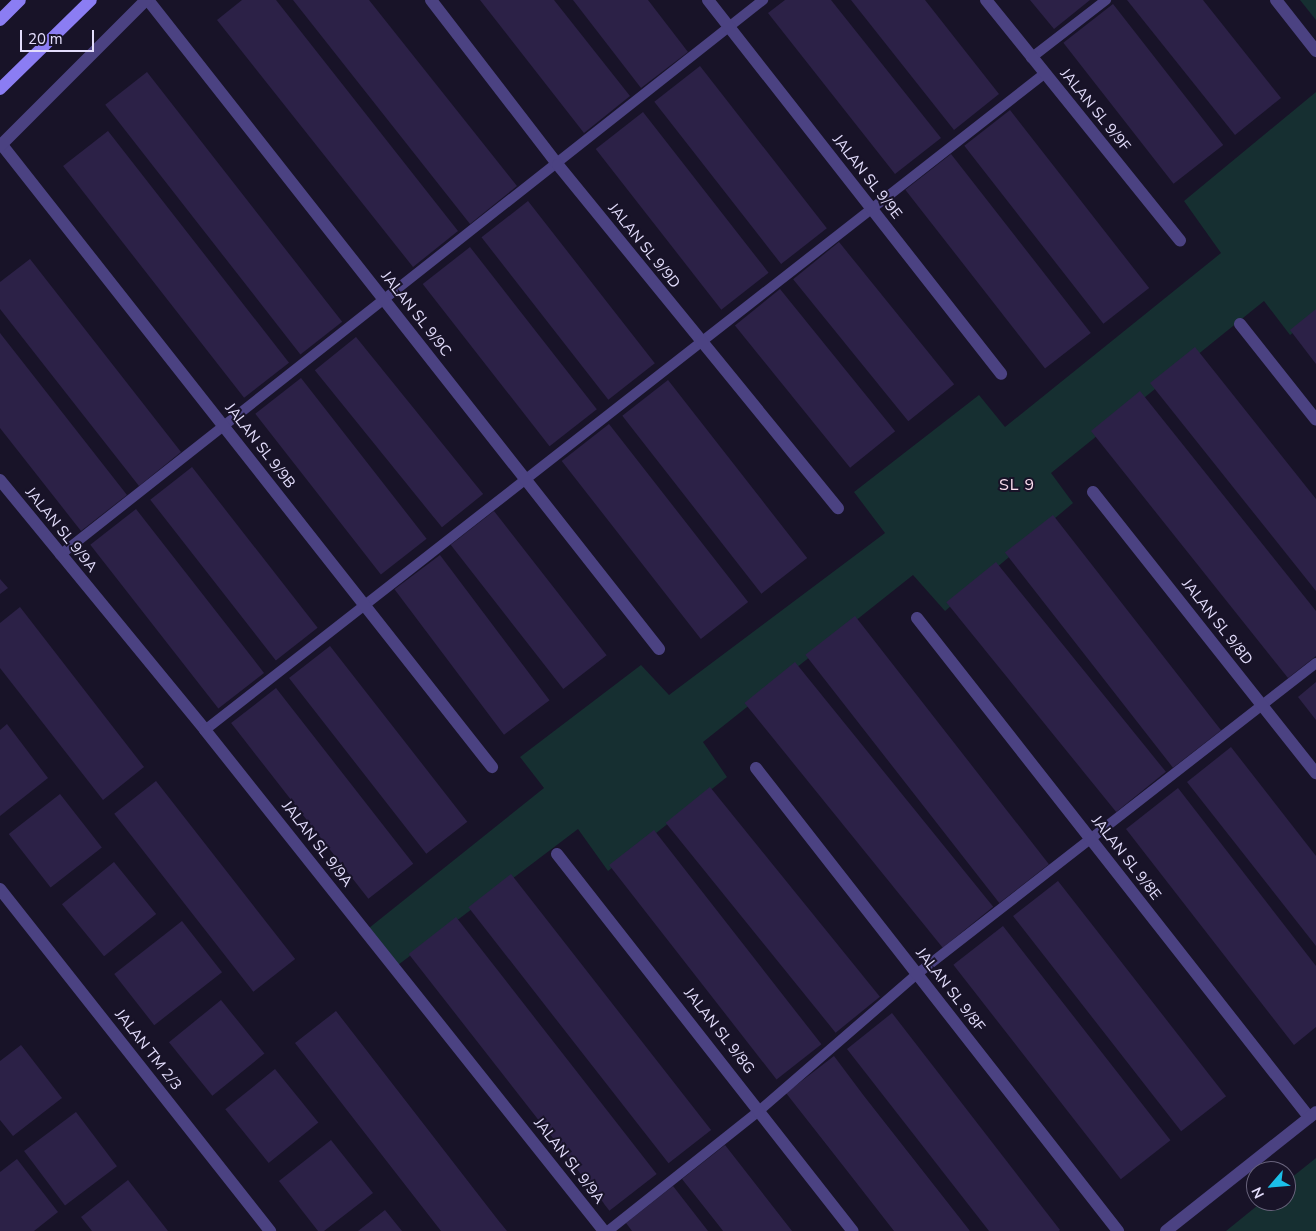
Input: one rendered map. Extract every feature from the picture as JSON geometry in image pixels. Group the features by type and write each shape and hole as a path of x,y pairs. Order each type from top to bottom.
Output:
{"street":[{"path":"0,20 20,0"},
{"path":"0,89 91,0"},
{"path":"1,146 147,0"},
{"name":"JALAN SL 9/9C","path":"147,0 659,649"},
{"name":"JALAN SL 9/9D","path":"431,0 558,165 838,508"},
{"name":"JALAN SL 9/9E","path":"708,0 1001,374"},
{"name":"JALAN SL 9/9F","path":"986,0 1180,240"},
{"path":"1276,0 1316,51"},
{"name":"JALAN SL 9/9B","path":"1,146 492,768"},
{"path":"1240,324 1316,420"},
{"name":"JALAN SL 9/9A","path":"0,480 205,730 604,1231"},
{"name":"JALAN SL 9/8D","path":"1093,492 1316,773"},
{"name":"JALAN SL 9/8E","path":"917,618 1091,840 1313,1115"},
{"name":"JALAN SL 9/8F","path":"756,768 1118,1231"},
{"name":"JALAN SL 9/8G","path":"557,854 760,1110 853,1231"},
{"name":"JALAN TM 2/3","path":"0,890 270,1231"},
{"path":"1166,1231 1313,1115"}],"lane":[{"path":"60,555 222,424 558,165 764,0"},
{"path":"1031,58 1106,0"},
{"path":"205,730 524,478 1044,74"},
{"path":"608,1231 760,1110 917,974 1316,663"}],"green space":[{"path":"1300,0 1316,0 1316,20"},
{"path":"1316,92 1316,316 1290,335 1264,301 1051,473 1073,503 945,611 913,575 703,742 727,777 608,871 578,829 394,968 369,928 544,788 520,757 641,665 669,695 885,533 854,492 979,395 1005,427 1221,253 1184,201"},
{"path":"1316,1158 1316,1231 1226,1231 1251,1211 1296,1211 1296,1174"}],"building":[{"path":"242,0 276,0 458,231 413,267 217,20"},
{"path":"293,0 369,0 517,186 470,224"},
{"path":"480,0 554,0 630,96 584,133"},
{"path":"573,0 648,0 688,52 641,88"},
{"path":"785,0 831,0 941,138 895,174 768,13"},
{"path":"851,0 925,0 999,94 954,130"},
{"path":"1030,0 1090,0 1054,29"},
{"path":"1127,0 1203,0 1281,98 1235,135"},
{"path":"1113,4 1223,145 1174,184 1063,43"},
{"path":"700,66 827,228 781,264 654,102"},
{"path":"147,72 342,322 300,354 105,105"},
{"path":"1010,110 1149,288 1103,324 964,146"},
{"path":"643,112 769,273 721,310 596,149"},
{"path":"108,131 289,363 244,398 63,166"},
{"path":"951,154 1091,333 1045,369 905,190"},
{"path":"528,201 655,363 608,400 482,237"},
{"path":"839,242 954,384 908,421 793,279"},
{"path":"470,247 597,409 550,446 423,284"},
{"path":"30,259 181,452 139,486 0,309 0,282"},
{"path":"780,289 895,431 850,468 735,326"},
{"path":"1316,309 1316,364 1290,330"},
{"path":"0,333 127,495 81,531 0,428"},
{"path":"356,337 483,494 442,527 315,370"},
{"path":"1195,347 1316,499 1316,591 1150,383"},
{"path":"301,378 427,539 381,574 255,414"},
{"path":"668,380 807,558 761,594 622,416"},
{"path":"1140,391 1316,611 1316,656 1288,678 1091,431"},
{"path":"609,424 748,602 701,639 562,461"},
{"path":"192,467 318,628 276,660 150,500"},
{"path":"136,509 264,673 218,709 90,545"},
{"path":"494,511 607,655 563,689 451,545"},
{"path":"1053,515 1221,730 1173,768 1005,553"},
{"path":"440,555 550,700 504,735 394,589"},
{"path":"996,562 1166,772 1116,812 946,602"},
{"path":"0,579 8,588 0,594"},
{"path":"20,607 144,767 103,800 0,668 0,623"},
{"path":"855,616 1049,864 999,903 805,655"},
{"path":"330,646 467,822 426,854 289,678"},
{"path":"795,662 993,907 943,948 744,703"},
{"path":"1316,682 1316,720 1298,697"},
{"path":"276,688 413,864 368,899 231,723"},
{"path":"7,724 48,778 0,816 0,730"},
{"path":"1231,747 1316,856 1316,946 1187,782"},
{"path":"156,781 295,959 253,992 114,814"},
{"path":"710,787 880,997 836,1033 666,823"},
{"path":"1178,788 1316,966 1316,1027 1294,1045 1126,829"},
{"path":"60,794 102,848 51,888 9,834"},
{"path":"654,830 821,1044 777,1079 609,865"},
{"path":"114,862 156,914 104,956 62,904"},
{"path":"511,874 711,1130 669,1163 468,907"},
{"path":"1058,881 1226,1096 1181,1131 1013,916"},
{"path":"456,917 657,1174 609,1211 409,954"},
{"path":"182,921 222,972 154,1025 114,974"},
{"path":"1003,926 1170,1140 1121,1179 953,965"},
{"path":"221,1000 264,1054 212,1096 169,1042"},
{"path":"336,1011 507,1231 441,1231 357,1123 295,1043"},
{"path":"892,1013 1059,1231 989,1231 847,1049"},
{"path":"21,1045 62,1098 13,1136 0,1120 0,1061"},
{"path":"834,1056 970,1231 894,1231 786,1093"},
{"path":"275,1069 318,1123 269,1163 225,1109"},
{"path":"76,1112 117,1166 65,1205 24,1151"},
{"path":"331,1140 373,1193 324,1231 318,1231 279,1181"},
{"path":"725,1145 792,1231 723,1231 682,1179"},
{"path":"17,1159 58,1212 34,1231 0,1231 0,1172"},
{"path":"128,1180 168,1231 92,1231 81,1217"},
{"path":"673,1186 708,1231 632,1231 626,1223"},
{"path":"385,1210 402,1231 358,1231"}],"district":[{"name":"SL 9","path":"1017,485"}]}
